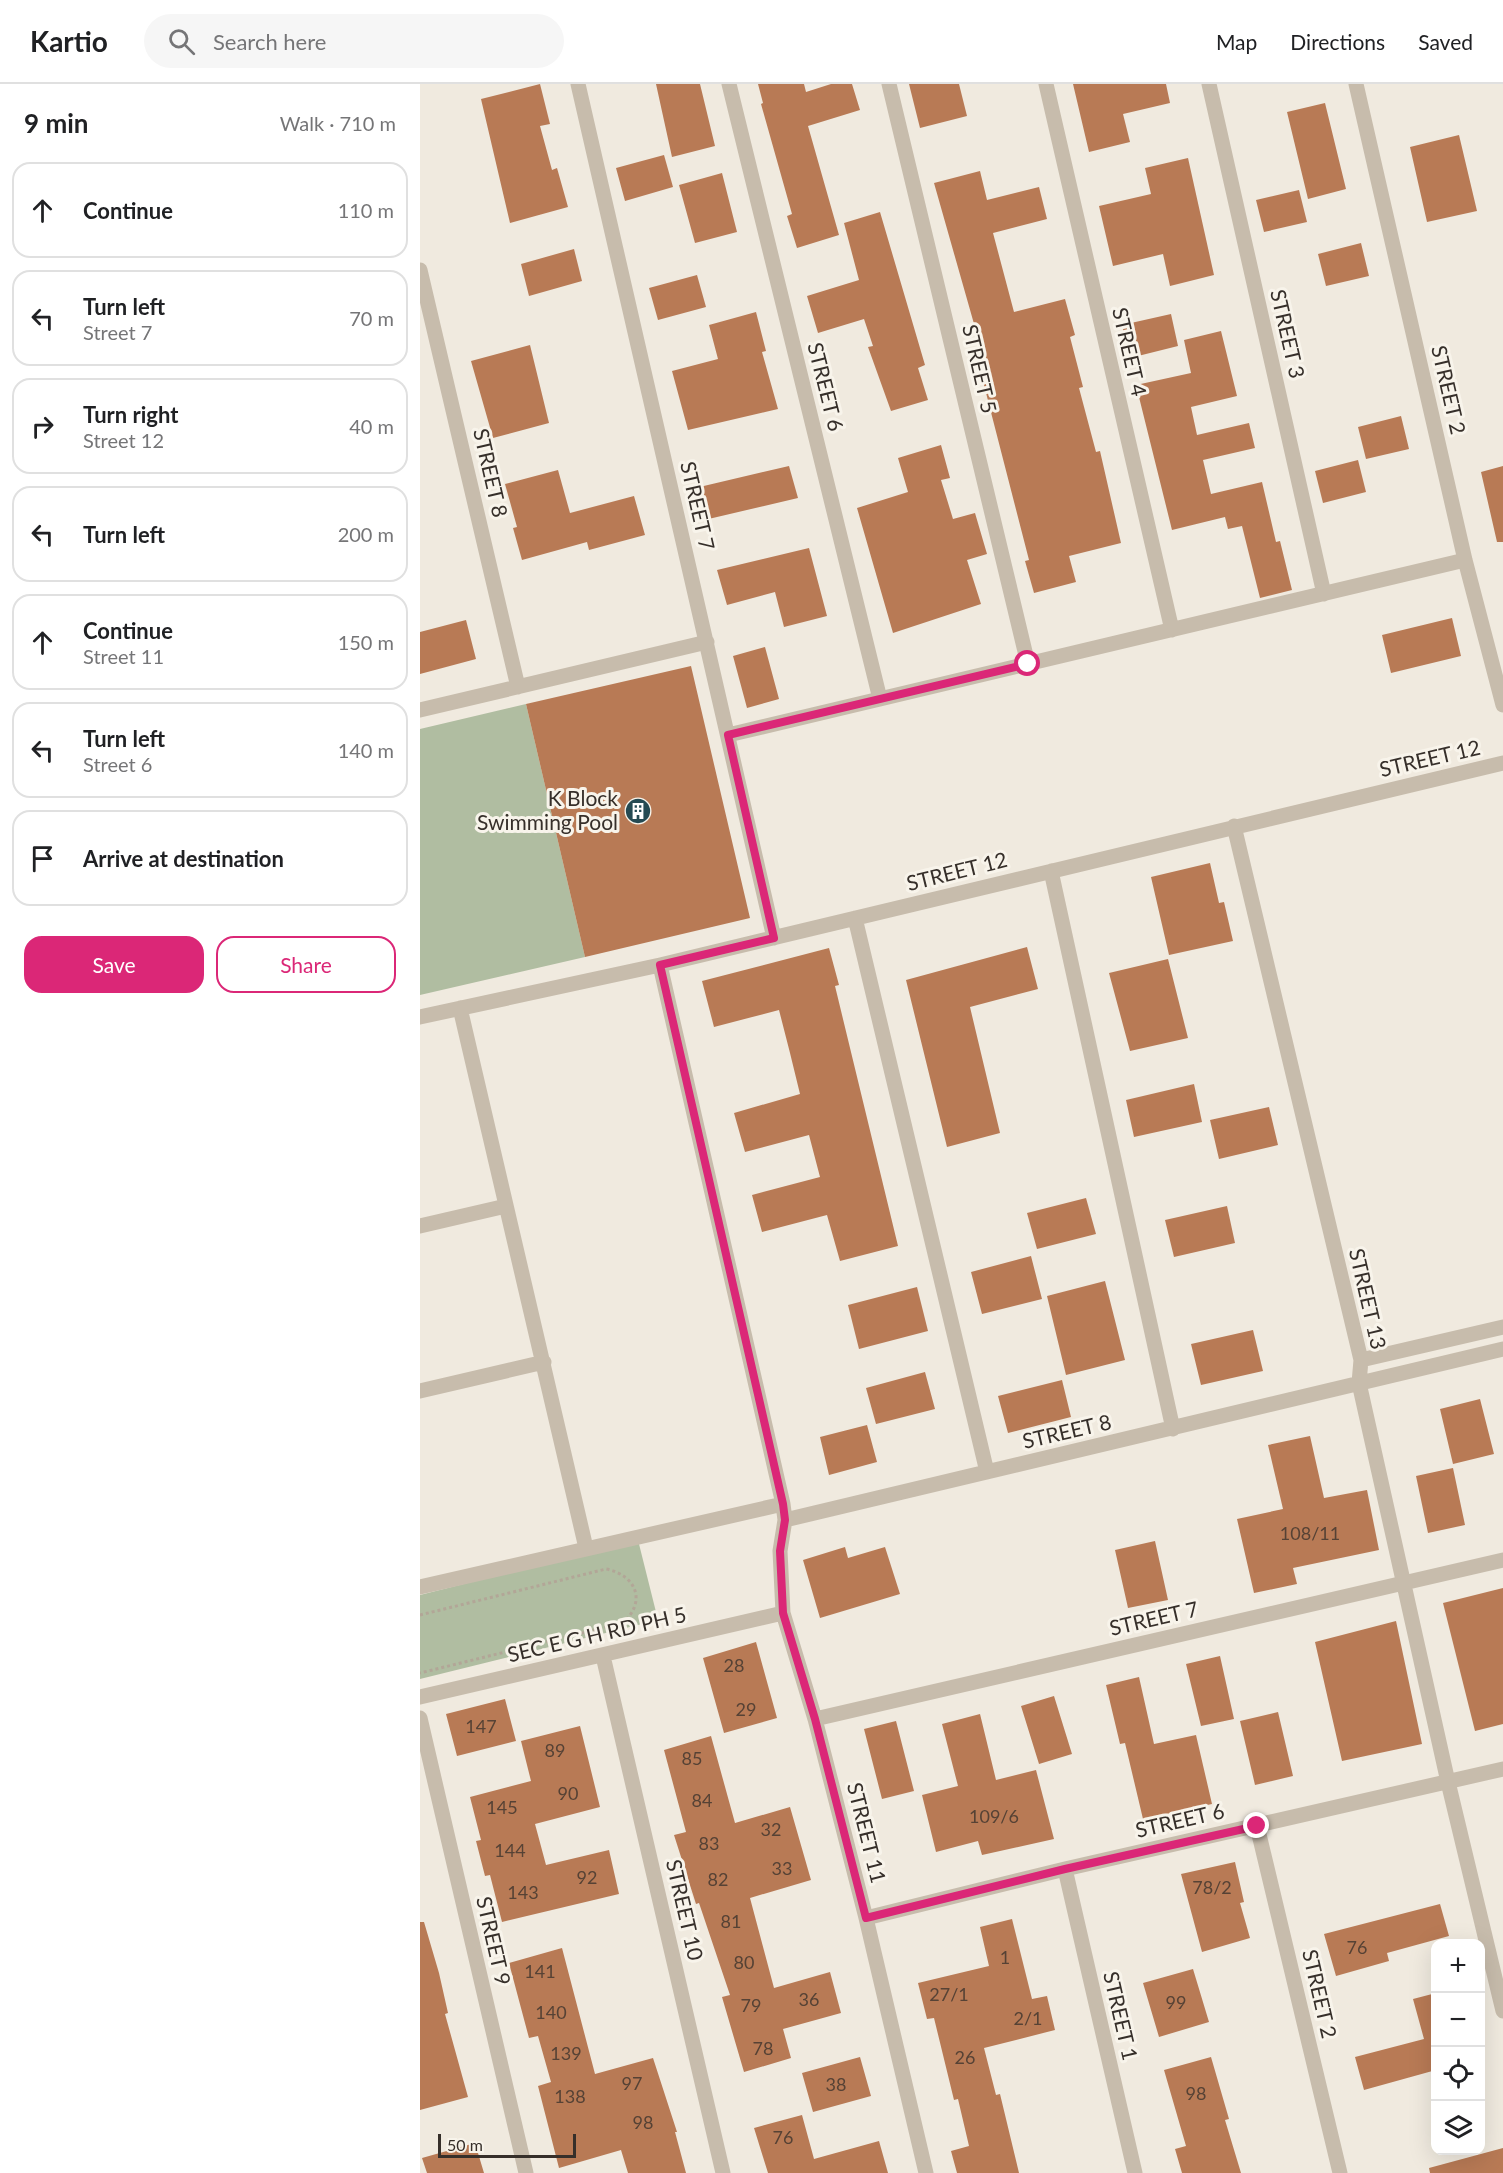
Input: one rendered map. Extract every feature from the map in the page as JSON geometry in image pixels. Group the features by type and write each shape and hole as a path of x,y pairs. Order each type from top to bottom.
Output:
{"street":[{"name":"STREET 7","path":"578,84 774,938"},
{"name":"STREET 6","path":"729,84 880,699"},
{"name":"STREET 5","path":"889,84 1028,664"},
{"name":"STREET 4","path":"1046,84 1172,630"},
{"name":"STREET 3","path":"1209,84 1324,594"},
{"name":"STREET 2","path":"1356,84 1465,561 1503,705"},
{"name":"STREET 8","path":"420,270 518,687"},
{"path":"728,735 1465,561"},
{"path":"420,710 707,642"},
{"name":"STREET 12","path":"420,1017 660,965 1503,763"},
{"name":"STREET 13","path":"1234,826 1361,1360 1359,1383 1448,1782"},
{"path":"1051,871 1173,1429"},
{"path":"855,918 987,1472"},
{"name":"STREET 11","path":"660,965 783,1504 785,1520 780,1551 783,1613 815,1719 866,1918 926,2173"},
{"path":"460,1008 586,1548"},
{"path":"420,1226 506,1206"},
{"path":"1361,1360 1503,1327"},
{"name":"STREET 8","path":"785,1520 1503,1349"},
{"path":"420,1391 544,1362"},
{"path":"420,1587 783,1504"},
{"name":"STREET 7","path":"815,1719 1503,1560"},
{"name":"SEC E G H RD PH 5","path":"420,1696 783,1613"},
{"name":"STREET 10","path":"603,1656 723,2173"},
{"name":"STREET 9","path":"420,1718 526,2173"},
{"name":"STREET 6","path":"866,1918 1065,1869 1503,1769"},
{"path":"1448,1782 1503,2011"},
{"name":"STREET 2","path":"1257,1826 1340,2173"},
{"name":"STREET 1","path":"1065,1869 1135,2173"}],"path":[{"path":"420,1615 606,1569 628,1578 636,1597 632,1615 623,1623 420,1673"}],"green space":[{"path":"526,704 585,957 420,995 420,729"},
{"path":"638,1540 658,1620 420,1679 420,1595"}],"building":[{"path":"540,84 550,124 540,126 552,170 557,168 568,207 510,223 481,99"},
{"path":"656,84 700,84 715,146 672,157"},
{"path":"758,84 804,84 806,92 831,84 852,84 860,110 808,126 839,235 797,248 787,216 792,214 761,104 763,103"},
{"path":"909,84 959,84 967,116 920,128"},
{"path":"1073,84 1166,84 1170,103 1123,114 1130,142 1089,152"},
{"path":"1325,103 1346,189 1308,199 1287,112"},
{"path":"1459,135 1477,211 1427,222 1410,147"},
{"path":"664,155 673,187 625,201 616,168"},
{"path":"1188,158 1214,275 1170,286 1163,254 1113,266 1099,206 1151,194 1145,168"},
{"path":"980,171 987,200 1039,187 1047,219 993,233 1014,312 1065,299 1075,335 1070,337 1083,387 1079,388 1096,452 1100,451 1121,543 1069,556 1076,582 1034,593 1025,561 1029,560 976,354 982,352 934,183"},
{"path":"722,173 737,232 695,243 679,185"},
{"path":"1299,190 1307,222 1264,232 1256,200"},
{"path":"880,212 925,365 918,368 928,400 891,411 868,347 873,346 864,319 818,333 807,296 859,280 844,223"},
{"path":"1361,243 1369,276 1326,286 1318,254"},
{"path":"574,249 582,281 529,296 521,264"},
{"path":"697,275 706,307 658,320 649,288"},
{"path":"756,312 766,351 762,352 778,409 688,430 672,371 718,359 709,325"},
{"path":"1171,314 1178,346 1130,358 1122,325"},
{"path":"1221,331 1237,396 1191,407 1197,435 1249,423 1255,448 1203,460 1211,494 1262,482 1276,542 1280,541 1292,590 1260,598 1242,526 1228,529 1225,517 1172,530 1136,385 1191,373 1184,340"},
{"path":"530,345 549,423 493,438 471,361"},
{"path":"1401,416 1409,449 1366,459 1358,427"},
{"path":"941,445 950,478 941,480 953,519 975,513 987,554 967,560 981,604 893,633 857,508 908,492 898,458"},
{"path":"1358,460 1366,492 1323,503 1315,471"},
{"path":"789,466 798,498 700,521 691,489"},
{"path":"1503,466 1503,542 1497,542 1481,472"},
{"path":"558,470 570,513 634,496 645,535 589,550 587,542 522,560 513,528 517,527 505,484"},
{"path":"809,548 827,616 784,627 775,592 727,605 717,570"},
{"path":"1452,618 1461,656 1391,673 1382,635"},
{"path":"466,620 476,659 420,674 420,632"},
{"path":"765,647 779,699 747,708 733,656"},
{"name":"K Block Swimming Pool","path":"691,666 750,918 585,957 526,704"},
{"path":"1210,863 1219,903 1224,902 1233,941 1169,955 1151,877"},
{"path":"1027,947 1038,989 970,1007 1000,1133 947,1147 906,980"},
{"path":"829,948 839,985 835,986 898,1246 840,1261 827,1215 762,1232 752,1195 820,1177 809,1135 745,1152 734,1113 800,1094 790,1053 779,1010 714,1027 702,981"},
{"path":"1168,959 1188,1038 1130,1051 1109,973"},
{"path":"1194,1084 1202,1122 1134,1137 1126,1100"},
{"path":"1269,1107 1278,1145 1219,1159 1210,1120"},
{"path":"1086,1198 1096,1234 1037,1249 1027,1213"},
{"path":"1227,1206 1235,1243 1174,1257 1165,1220"},
{"path":"1031,1256 1042,1299 982,1314 971,1272"},
{"path":"1105,1281 1125,1360 1066,1375 1047,1296"},
{"path":"917,1287 928,1331 859,1349 848,1305"},
{"path":"1253,1330 1263,1371 1201,1385 1191,1344"},
{"path":"925,1372 935,1409 876,1424 866,1388"},
{"path":"1062,1380 1071,1417 1008,1433 998,1396"},
{"path":"1480,1399 1494,1454 1453,1464 1440,1409"},
{"path":"867,1425 877,1462 829,1475 820,1437"},
{"path":"1310,1436 1324,1498 1367,1490 1379,1550 1293,1568 1297,1584 1254,1593 1237,1519 1283,1509 1268,1445"},
{"path":"1453,1468 1465,1525 1428,1533 1416,1476"},
{"path":"1155,1541 1168,1600 1128,1608 1115,1550"},
{"path":"845,1547 848,1558 885,1547 900,1594 820,1618 803,1560"},
{"path":"1503,1588 1503,1724 1475,1731 1443,1603"},
{"path":"1396,1621 1422,1744 1342,1761 1315,1642"},
{"path":"756,1642 777,1718 724,1733 703,1658"},
{"path":"1220,1656 1234,1719 1201,1726 1186,1664"},
{"path":"1139,1677 1154,1744 1196,1735 1212,1804 1143,1819 1125,1743 1120,1744 1106,1685"},
{"path":"1054,1696 1072,1754 1039,1764 1021,1706"},
{"path":"505,1699 516,1741 457,1756 446,1714"},
{"path":"1278,1712 1293,1776 1255,1785 1240,1721"},
{"path":"980,1714 996,1780 1036,1770 1054,1839 982,1855 978,1841 936,1852 922,1795 958,1786 942,1724"},
{"path":"896,1721 914,1791 882,1799 864,1729"},
{"path":"580,1726 600,1807 535,1824 546,1865 609,1850 619,1894 502,1922 490,1875 485,1876 476,1841 481,1840 470,1797 531,1781 521,1741"},
{"path":"711,1736 735,1823 790,1807 811,1880 750,1898 774,1988 830,1972 841,2013 783,2029 791,2058 744,2072 722,1997 730,1995 699,1903 696,1904 674,1835 686,1832 664,1750"},
{"path":"1235,1862 1244,1902 1240,1903 1250,1938 1202,1952 1181,1874"},
{"path":"1440,1904 1449,1936 1431,1939 1431,1941 1387,1953 1389,1961 1336,1976 1324,1934"},
{"path":"1012,1919 1032,1999 1047,1996 1055,2030 984,2048 996,2095 1000,2094 1019,2173 957,2173 951,2151 969,2146 958,2099 954,2100 934,2018 927,2019 918,1983 989,1966 980,1927"},
{"path":"420,1922 424,1922 439,1973 448,2013 445,2014 468,2097 420,2110"},
{"path":"562,1948 595,2074 653,2058 677,2132 675,2132 686,2173 628,2173 621,2150 559,2168 538,2086 551,2082 538,2036 529,2038 509,1963"},
{"path":"1193,1969 1209,2022 1159,2037 1143,1983"},
{"path":"1431,1994 1431,2071 1364,2090 1355,2057 1424,2039 1413,1999"},
{"path":"860,2057 871,2096 813,2112 802,2073"},
{"path":"1211,2057 1229,2119 1225,2120 1241,2173 1182,2173 1175,2149 1186,2146 1164,2070"},
{"path":"802,2115 814,2159 879,2141 888,2173 768,2173 754,2128"},
{"path":"475,2143 484,2173 427,2173 422,2158"},
{"path":"1503,2148 1503,2173 1430,2173 1429,2168 1485,2155 1485,2153"}],"place":[{"name":"K Block Swimming Pool","path":"638,811"}],"route":[{"path":"1028,664 728,735 774,938 660,965 783,1504 785,1520 780,1551 783,1613 815,1719 866,1918 1065,1869 1257,1826"}]}
